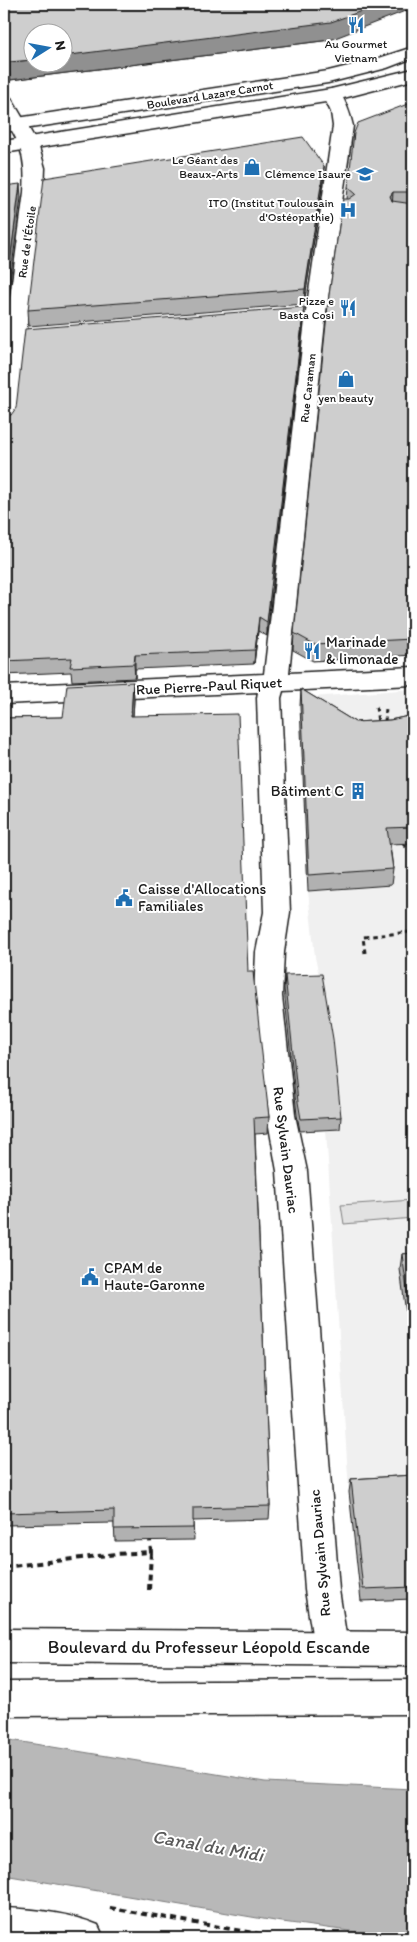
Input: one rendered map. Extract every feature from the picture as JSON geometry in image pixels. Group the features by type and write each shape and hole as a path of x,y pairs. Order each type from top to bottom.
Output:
{"street":[{"name":"Boulevard Lazare Carnot","path":"10,125 328,77 380,64 413,52"},
{"name":"Boulevard Lazare Carnot","path":"4,147 336,104 413,74"},
{"name":"Rue de l'Étoile","path":"4,102 10,125 28,144 35,168 34,192 17,335 4,422"},
{"name":"Rue Caraman","path":"273,683 278,668 316,312 343,126 336,104"},
{"path":"292,314 316,312"},
{"name":"Rue Pierre-Paul Riquet","path":"4,696 413,676"},
{"name":"Rue Sylvain Dauriac","path":"273,683 269,698 277,912 270,952 268,996 281,1115 292,1171 322,1590 331,1647"},
{"name":"Boulevard du Professeur Léopold Escande","path":"4,1646 331,1647 413,1650"},
{"path":"4,1699 413,1697"},
{"path":"4,1926 38,1929 85,1938"}],"path":[{"path":"376,700 379,730"},
{"path":"378,724 394,720"},
{"path":"403,844 413,854"},
{"path":"365,953 363,936 412,932 413,949"},
{"path":"149,1590 150,1541"},
{"path":"4,1567 116,1554 151,1552"},
{"path":"100,1906 282,1938"}],"shaded area":[{"path":"413,689 413,1599 361,1601 349,1492 326,1130 301,1131 288,988 321,986 315,957 308,891 300,698"},
{"path":"413,1200 413,1218 344,1224 341,1205"}],"water":[{"name":"Canal du Midi","path":"4,1739 265,1782 413,1789 413,1938 275,1921 4,1875"}],"building":[{"path":"4,4 381,4 331,22 72,55 72,22 22,22 22,61 9,62 4,57"},
{"path":"413,102 413,192 393,192 390,196 392,201 413,204 413,639 314,644 294,633 329,295 343,199 349,199 356,194 348,187 354,133 358,123"},
{"path":"303,137 324,166 305,289 28,310 44,178"},
{"path":"20,184 4,307 4,186"},
{"path":"304,307 267,622 259,617 255,650 135,655 134,664 70,667 72,658 4,661 4,416 11,415 16,408 25,329"},
{"path":"133,682 131,716 238,714 248,972 253,972 269,1117 254,1118 270,1506 193,1508 193,1528 114,1529 114,1510 4,1513 4,718 63,717 67,685"},
{"name":"Bâtiment C","path":"301,689 355,722 390,720 413,715 413,827 387,828 393,869 309,875"},
{"path":"322,974 333,1039 341,1117 301,1119 285,975"},
{"path":"413,1253 413,1331 402,1254"},
{"path":"413,1475 413,1587 363,1589 351,1479"}],"place":[{"name":"Au Gourmet Vietnam","path":"356,25"},
{"name":"Le Géant des Beaux-Arts","path":"252,167"},
{"name":"Clémence Isaure","path":"365,174"},
{"name":"ITO (Institut Toulousain d'Ostéopathie)","path":"348,210"},
{"name":"Pizze e Basta Cosi","path":"348,308"},
{"name":"yen beauty","path":"346,379"},
{"name":"Marinade & limonade","path":"312,651"},
{"name":"Bâtiment C","path":"358,791"},
{"name":"Caisse d'Allocations Familiales","path":"124,898"},
{"name":"CPAM de Haute-Garonne","path":"90,1277"}]}
